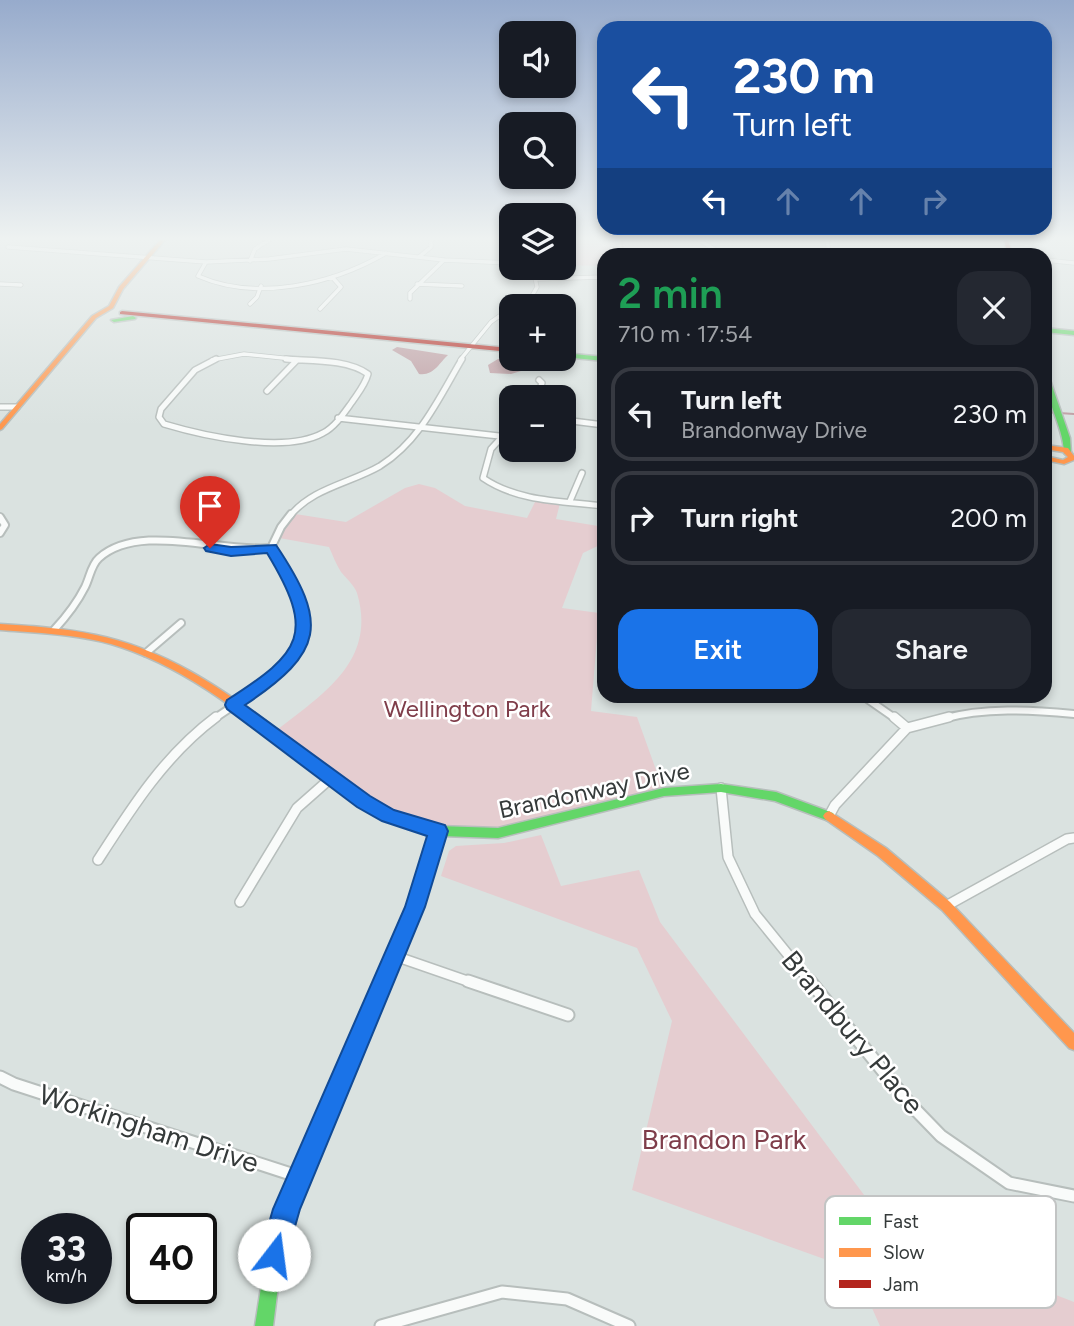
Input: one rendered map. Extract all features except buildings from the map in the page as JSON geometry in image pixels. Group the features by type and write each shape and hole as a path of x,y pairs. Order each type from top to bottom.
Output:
{"main road":[{"path":"110,317 113,302"},
{"path":"110,317 114,302"},
{"path":"0,428 63,355 110,317 172,317 499,349"},
{"path":"1052,330 1074,332"},
{"path":"576,356 597,358"},
{"path":"1052,396 1070,454"},
{"path":"1052,443 1059,440 1060,424"},
{"path":"1052,448 1070,454"},
{"path":"1052,456 1070,454"},
{"name":"Brandonway Drive","path":"0,627 54,630 146,653 208,686 331,778 389,816 438,831 498,833 664,792 721,788 776,797 830,816 882,852 946,906 1074,1043"},
{"path":"264,1326 274,1255 286,1209 415,907 438,831"}],"street":[{"path":"320,309 327,302"},
{"path":"98,860 147,783 170,756 206,724 275,677 293,659 301,640 303,611 293,585 271,548 278,527 293,508 396,455 420,427 481,330 499,317"},
{"path":"244,354 360,368 368,374 366,382 338,418 320,435 290,443 176,428 163,424 159,417 161,409 197,367 208,359 244,354"},
{"path":"267,391 298,360"},
{"path":"539,380 541,385"},
{"path":"0,407 18,407"},
{"path":"338,418 499,436 483,468 483,478 493,487 597,505"},
{"path":"576,422 597,424"},
{"path":"570,501 582,473"},
{"path":"0,517 5,525 0,533"},
{"path":"54,630 86,586 97,560 121,544 155,539 231,552 271,548"},
{"path":"146,653 181,623"},
{"path":"874,703 907,728"},
{"path":"830,816 835,805 907,728 970,711 1044,711 1074,714"},
{"path":"240,902 297,808 331,778"},
{"name":"Brandbury Place","path":"721,788 728,857 755,914 909,1103 941,1136 1009,1183 1074,1196"},
{"path":"946,906 1067,839 1074,838"},
{"path":"395,956 568,1015"},
{"name":"Workingham Drive","path":"0,1077 14,1084 300,1177"},
{"path":"381,1326 502,1292 567,1299 629,1326"}],"green space":[{"name":"Wellington Park","path":"419,484 435,488 465,506 527,518 538,496 561,499 556,519 597,526 597,546 583,553 562,608 597,613 591,711 637,717 664,792 498,833 448,832 389,816 272,734 308,706 340,675 352,658 359,639 361,618 356,590 341,572 329,547 274,537 289,513 346,522 405,488"},
{"name":"Brandon Park","path":"541,835 561,886 639,870 660,922 865,1196 825,1196 825,1259 632,1190 672,1021 637,948 441,876 449,851 456,846 504,843"},
{"name":"Brandon Park","path":"1056,1295 1074,1302 1074,1326 880,1326 872,1308 1056,1308"}],"shaded area":[{"path":"397,347 448,355 429,373 419,374 411,361 392,350"},
{"path":"499,359 499,371 521,371 511,374 490,373 488,365"}],"waterway":[{"path":"1052,412 1074,414"}],"traffic: fast":[{"path":"114,320 133,318"},
{"path":"1052,331 1074,333"},
{"path":"576,356 597,358"},
{"path":"1052,394 1067,438 1068,452"},
{"path":"404,820 438,831 498,833 664,792 721,788 776,797 829,816"},
{"path":"264,1326 274,1255 287,1209 415,907 438,831"}],"traffic: slow":[{"path":"0,428 94,317 111,307 114,302"},
{"path":"1052,448 1065,450 1072,458 1064,462 1052,459"},
{"path":"0,627 64,632 95,638 126,646 170,664 232,702 358,798 404,820"},
{"path":"829,816 882,852 946,906 1074,1043"}],"traffic: jam":[{"path":"122,313 499,349"}],"route":[{"path":"210,548 231,552 271,548 293,585 303,611 301,640 293,659 275,677 233,705 363,802 389,816 438,831 415,907 286,1209 274,1255"}]}
